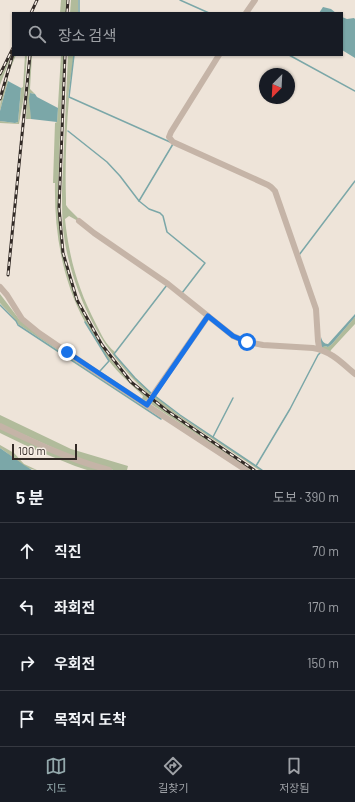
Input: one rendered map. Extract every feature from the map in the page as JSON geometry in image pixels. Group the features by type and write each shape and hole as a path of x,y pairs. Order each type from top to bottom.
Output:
{"street":[{"path":"247,12 255,0"},
{"path":"218,56 169,137 173,142 268,185 273,189 316,309 320,349"},
{"path":"79,221 168,284 233,336 247,342 272,346 320,349 330,353 355,374"},
{"path":"0,287 7,295 18,314 32,328 246,470"},
{"path":"147,405 208,316"},
{"path":"0,426 63,455 109,470"}],"green space":[{"path":"61,0 67,0 66,12 60,12"},
{"path":"71,0 78,0 78,12 70,12"},
{"path":"12,49 12,54 0,85 0,72"},
{"path":"14,56 16,56 7,77 8,81 0,111 0,104 6,76"},
{"path":"25,56 27,56 24,96 19,124 0,123 0,121 18,122 21,88 23,87"},
{"path":"32,56 30,89 35,94 30,93 31,119 26,119 27,88"},
{"path":"61,56 64,56 58,190 59,220 63,249 74,291 92,330 117,366 135,386 149,398 145,401 142,399 143,396 109,361 85,322 70,289 58,237 55,183 53,183 55,123 57,122"},
{"path":"68,56 74,56 68,97 66,137 66,205 80,220 78,221 69,216 65,219 69,247 79,286 100,332 127,370 153,395 151,396 118,362 95,328 80,296 69,262 63,229 62,189"},
{"path":"220,56 172,133 171,138 171,132"},
{"path":"171,138 274,186 316,308 275,191 272,187 173,141"},
{"path":"0,294 19,319 163,419 18,324 0,303"},
{"path":"316,308 321,347 328,347 332,344 355,317 355,324 330,352 321,348 319,345"},
{"path":"155,396 179,415 262,470 259,470 163,406 154,398"},
{"path":"152,400 253,470 250,470 151,404"},
{"path":"0,415 71,449 128,466 127,470 113,470 76,458 0,424"},
{"path":"0,427 103,470 87,470 33,449 0,433"},
{"path":"0,445 14,453 24,464 37,470 22,465 0,448"}],"water":[{"path":"323,7 331,9 335,12 320,12"},
{"path":"343,17 355,19 355,58 343,51"},
{"path":"8,81 21,88 18,122 15,123 0,121 0,111"},
{"path":"30,93 35,94 37,97 58,108 57,122 31,119 29,99"},
{"path":"355,314 355,317 332,344 328,347 325,346 321,348 321,337 323,342 328,344"},
{"path":"0,448 24,465 32,470 0,470"}],"waterway":[{"path":"79,0 79,12"},
{"path":"180,0 207,12"},
{"path":"74,56 69,97 170,142"},
{"path":"291,56 355,91"},
{"path":"68,131 107,162 139,201 149,209 160,213 163,216 167,232 205,263 182,293"},
{"path":"139,201 173,144"},
{"path":"299,255 355,181"},
{"path":"152,394 135,378 114,354 167,285"},
{"path":"0,305 18,325 161,419"},
{"path":"85,322 109,361 100,371"},
{"path":"256,466 290,409 320,353"},
{"path":"155,396 180,415 262,470"},
{"path":"213,437 233,398"}],"railway":[{"path":"31,12 37,0"},
{"path":"67,12 68,0"},
{"path":"0,74 12,50"},
{"path":"0,99 12,56"},
{"path":"8,275 30,56"},
{"path":"65,56 59,208 63,253 77,300 102,345 131,382 166,410 254,470"}],"route":[{"path":"67,352 147,405 208,316 233,336 247,342"}]}
